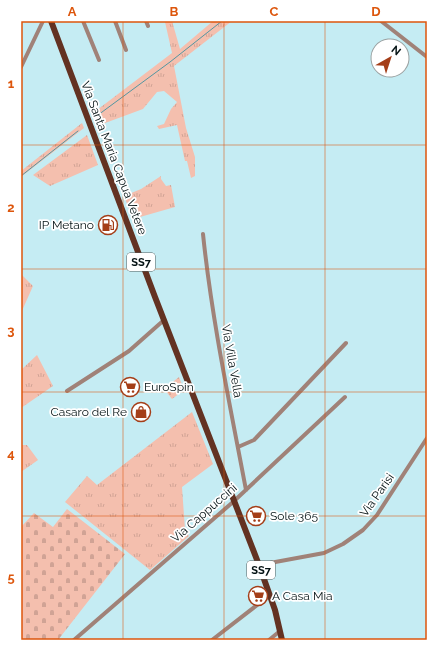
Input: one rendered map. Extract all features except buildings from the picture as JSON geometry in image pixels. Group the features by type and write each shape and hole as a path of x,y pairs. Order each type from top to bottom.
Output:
{"main road":[{"name":"Via Santa Maria Capua Vetere","path":"51,21 233,502 259,565 270,595 282,640"}],"street":[{"path":"21,67 43,21"},
{"path":"84,21 99,60"},
{"path":"115,21 126,50"},
{"path":"146,21 148,26"},
{"path":"381,21 427,57"},
{"name":"Via Villa Vella","path":"203,234 207,275 220,355 246,490"},
{"path":"67,391 129,351 164,320"},
{"path":"238,447 254,440 346,342"},
{"name":"Via Cappuccini","path":"74,640 233,502 345,397"},
{"name":"Via Parisi","path":"259,565 324,552 343,544 363,530 377,515 427,438"},
{"path":"212,640 270,595"},
{"path":"269,640 280,631"}],"green space":[{"path":"172,21 180,49 213,21 232,21 174,66 186,128 195,157 195,176 191,178 187,161 185,161 177,125 159,129 157,126 164,124 171,109 177,102 164,91 157,92 143,109 97,126 88,103 91,103 97,110 172,53 165,22"},
{"path":"82,123 84,128 21,177 21,171"},
{"path":"87,135 98,165 50,186 33,175"},
{"path":"161,176 161,179 166,186 171,185 175,207 133,219 124,196 141,189"},
{"path":"21,274 33,286 21,313"},
{"path":"37,355 53,386 21,408 21,370"},
{"path":"179,377 184,390 172,399 164,389"},
{"path":"192,412 213,464 182,487 185,530 189,536 150,570 65,502 87,476 97,485"},
{"path":"21,445 27,445 38,460 21,472"},
{"path":"67,509 125,554 58,640 21,640 21,527 34,513 53,527"}],"waterway":[{"path":"98,115 170,62 222,21"},
{"path":"21,176 78,131"}],"place":[{"name":"IP Metano","path":"108,225"},
{"name":"EuroSpin","path":"130,387"},
{"name":"Casaro del Re","path":"141,412"},
{"name":"Sole 365","path":"256,516"},
{"name":"A Casa Mia","path":"258,596"}]}
